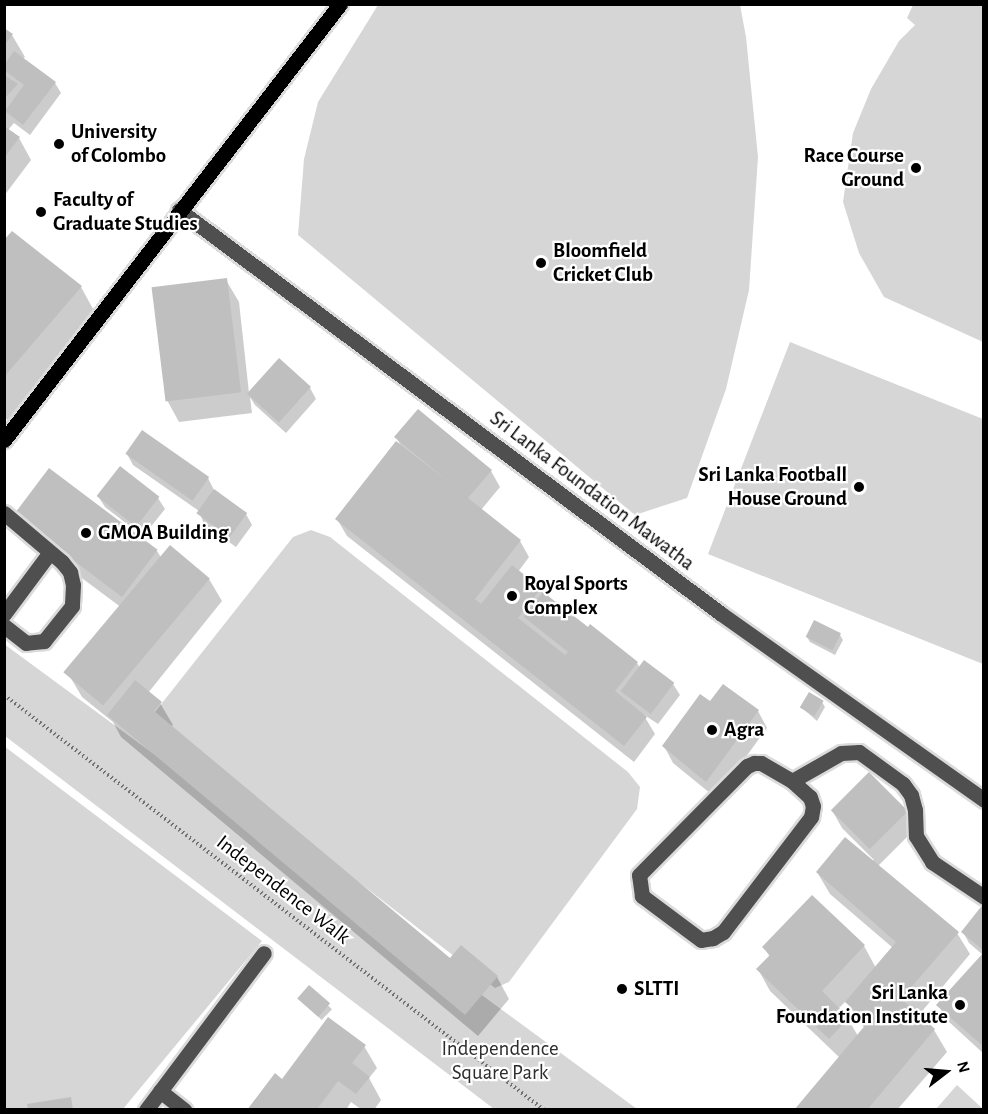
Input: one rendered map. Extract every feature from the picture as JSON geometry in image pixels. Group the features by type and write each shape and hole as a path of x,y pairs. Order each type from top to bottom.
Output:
{"main road":[{"path":"4,440 340,4"}],"street":[{"name":"Sri Lanka Foundation Mawatha","path":"179,210 720,613 984,800"},
{"path":"4,626 26,643 44,641 72,606 74,585 70,572 50,552 7,521"},
{"path":"4,614 50,552"},
{"path":"792,781 841,753 859,752 907,789 915,810 916,836 932,862 984,897"},
{"path":"761,763 792,781 810,797 813,806 811,817 723,932 713,938 700,940 642,896 639,875 747,766 761,763"},
{"path":"146,1110 264,953"},
{"path":"160,1091 184,1110"}],"path":[{"name":"Independence Walk","path":"4,695 544,1110"}],"green space":[{"name":"Bloomfield Cricket Club","path":"378,5 740,5 746,37 758,157 749,290 726,389 687,498 635,515 298,235 304,159 318,102"},
{"name":"Race Course Ground","path":"913,5 983,5 983,342 884,297 859,253 843,202 853,133 871,89 899,41 915,25 907,18"},
{"name":"Sri Lanka Football House Ground","path":"790,342 983,419 983,664 708,554"},
{"path":"311,530 330,537 628,772 640,787 637,809 509,982 495,988 153,722 155,712 293,537"},
{"name":"Independence Square Park","path":"4,644 637,1109 494,1109 5,736"},
{"path":"4,746 262,941 123,1109 5,1109"},
{"path":"957,1085 983,1109 936,1109"}],"building":[{"path":"4,28 13,34 4,46"},
{"path":"14,51 56,82 23,125 5,111 24,85 4,70 4,65"},
{"path":"4,75 18,84 4,99"},
{"path":"4,126 20,137 4,158"},
{"name":"Faculty of Graduate Studies","path":"12,231 82,286 4,377 4,240"},
{"path":"227,278 241,392 166,401 152,287"},
{"path":"279,358 311,387 279,422 247,394"},
{"name":"Royal Sports Complex","path":"418,409 492,470 468,498 521,540 475,599 481,604 512,565 541,588 518,618 565,655 568,652 524,617 543,592 588,627 590,624 638,662 615,691 647,717 624,746 335,519 396,441 450,483 394,437"},
{"path":"142,430 209,477 193,501 125,454"},
{"path":"120,466 159,497 136,527 97,496"},
{"name":"GMOA Building","path":"49,468 158,550 122,597 13,515"},
{"path":"214,489 247,513 230,537 196,513"},
{"path":"170,545 210,578 103,706 63,672"},
{"path":"814,620 841,633 833,650 806,637"},
{"path":"644,660 674,683 651,714 621,691"},
{"path":"135,680 162,702 154,711 450,958 461,945 498,976 465,1015 107,715"},
{"path":"723,684 759,710 706,782 662,746 700,694 710,701"},
{"path":"809,692 824,701 814,716 800,707"},
{"path":"869,772 908,811 870,849 831,810"},
{"name":"Sri Lanka Foundation Institute","path":"845,837 959,932 901,999 935,1029 867,1110 794,1110 868,1022 845,1002 896,942 816,872"},
{"path":"812,895 865,945 822,991 849,1018 829,1039 756,969 770,955 762,947"},
{"path":"984,903 984,951 961,932"},
{"path":"984,952 984,1047 936,1005"},
{"path":"309,985 330,1003 318,1017 297,999"},
{"path":"328,1017 366,1045 352,1063 370,1077 356,1094 338,1081 318,1108 321,1110 247,1110 275,1073 282,1079"},
{"path":"71,1097 73,1110 28,1110 27,1104"}],"place":[{"name":"University of Colombo","path":"59,144"},
{"name":"Race Course Ground","path":"916,168"},
{"name":"Faculty of Graduate Studies","path":"41,212"},
{"name":"Bloomfield Cricket Club","path":"541,263"},
{"name":"Sri Lanka Football House Ground","path":"859,487"},
{"name":"GMOA Building","path":"86,533"},
{"name":"Royal Sports Complex","path":"512,596"},
{"name":"Agra","path":"712,730"},
{"name":"SLTTI","path":"622,989"},
{"name":"Sri Lanka Foundation Institute","path":"960,1005"}]}
